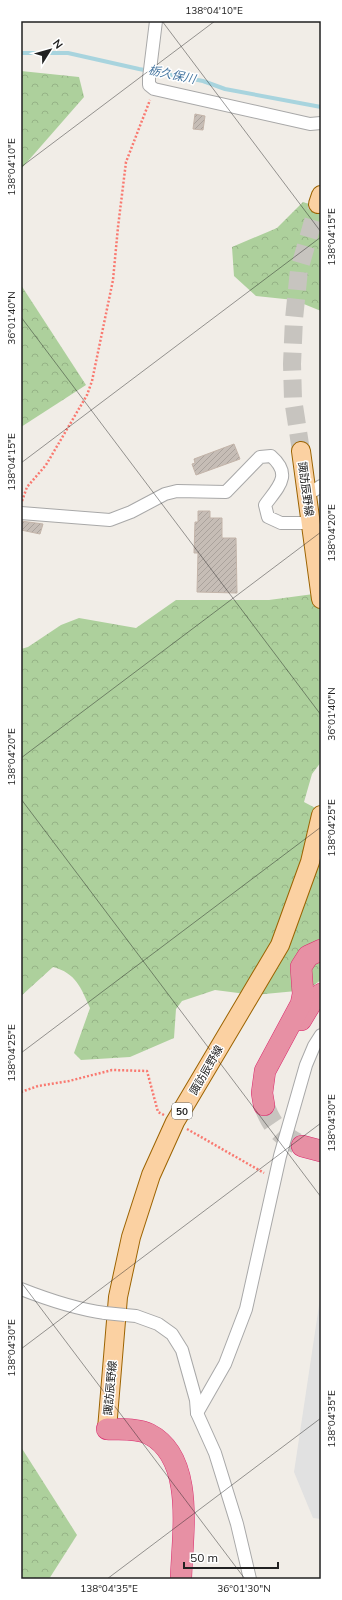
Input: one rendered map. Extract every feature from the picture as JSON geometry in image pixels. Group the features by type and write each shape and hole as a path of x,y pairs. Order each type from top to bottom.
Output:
{"highway":[{"path":"321,950 308,956 300,967 303,994 300,1004 265,1071 262,1093 270,1104 279,1060 303,1015 313,1000 321,994"},
{"path":"107,1429 134,1431 149,1434 162,1444 172,1455 179,1470 184,1507 181,1579"}],"main road":[{"name":"諏訪辰野線","path":"301,451 314,491 310,523 321,599"},
{"name":"諏訪辰野線","path":"107,1429 118,1297 131,1237 151,1175 175,1122 280,945 310,862 321,815"}],"street":[{"path":"156,21 148,78 149,85 154,89 310,124 321,124"},
{"path":"21,513 110,520 131,512 165,494 177,491 226,492 260,457 271,456 280,463 283,474 280,485 265,505 268,518 281,523 310,523"},
{"path":"197,1413 225,1364 246,1309 275,1179 306,1065 314,1046 321,1035"},
{"path":"21,1289 62,1305 82,1310 136,1316 158,1324 172,1334 182,1350 196,1400 197,1413 215,1453 237,1524 250,1579"}],"path":[{"path":"21,504 27,487 46,465 87,395 92,381 113,280 126,162 154,89"},
{"path":"21,1092 38,1086 69,1082 112,1070 147,1071 158,1112 275,1179"}],"green space":[{"path":"21,71 79,77 84,97 21,169"},
{"path":"303,202 321,208 321,311 294,300 256,296 234,276 232,247 277,228"},
{"path":"21,285 86,385 21,427"},
{"path":"321,593 321,762 312,774 304,802 321,811 321,980 307,990 254,995 215,990 182,1001 176,1009 174,1038 130,1057 81,1060 74,1053 90,1008 77,982 67,973 53,967 21,996 21,649 28,647 61,625 79,618 136,628 176,600 269,600"},
{"path":"21,1447 77,1535 49,1579 21,1579"}],"shaded area":[{"path":"321,1292 321,1519 313,1518 294,1472"}],"building":[{"path":"195,114 205,116 203,130 193,129"},
{"path":"234,444 240,459 196,475 192,464 195,463 194,459"},
{"path":"198,511 210,511 210,518 222,518 222,538 236,538 237,593 197,592 198,553 194,553 195,522 198,522"},
{"path":"21,521 43,524 40,534 21,530"}],"waterway":[{"name":"栃久保川","path":"21,53 68,53 139,69 203,81 225,89 321,107"}],"tunnel":[{"path":"301,451 293,399 292,364 294,319 299,270 318,204"},
{"path":"264,1105 270,1119 278,1130 302,1146"}]}
